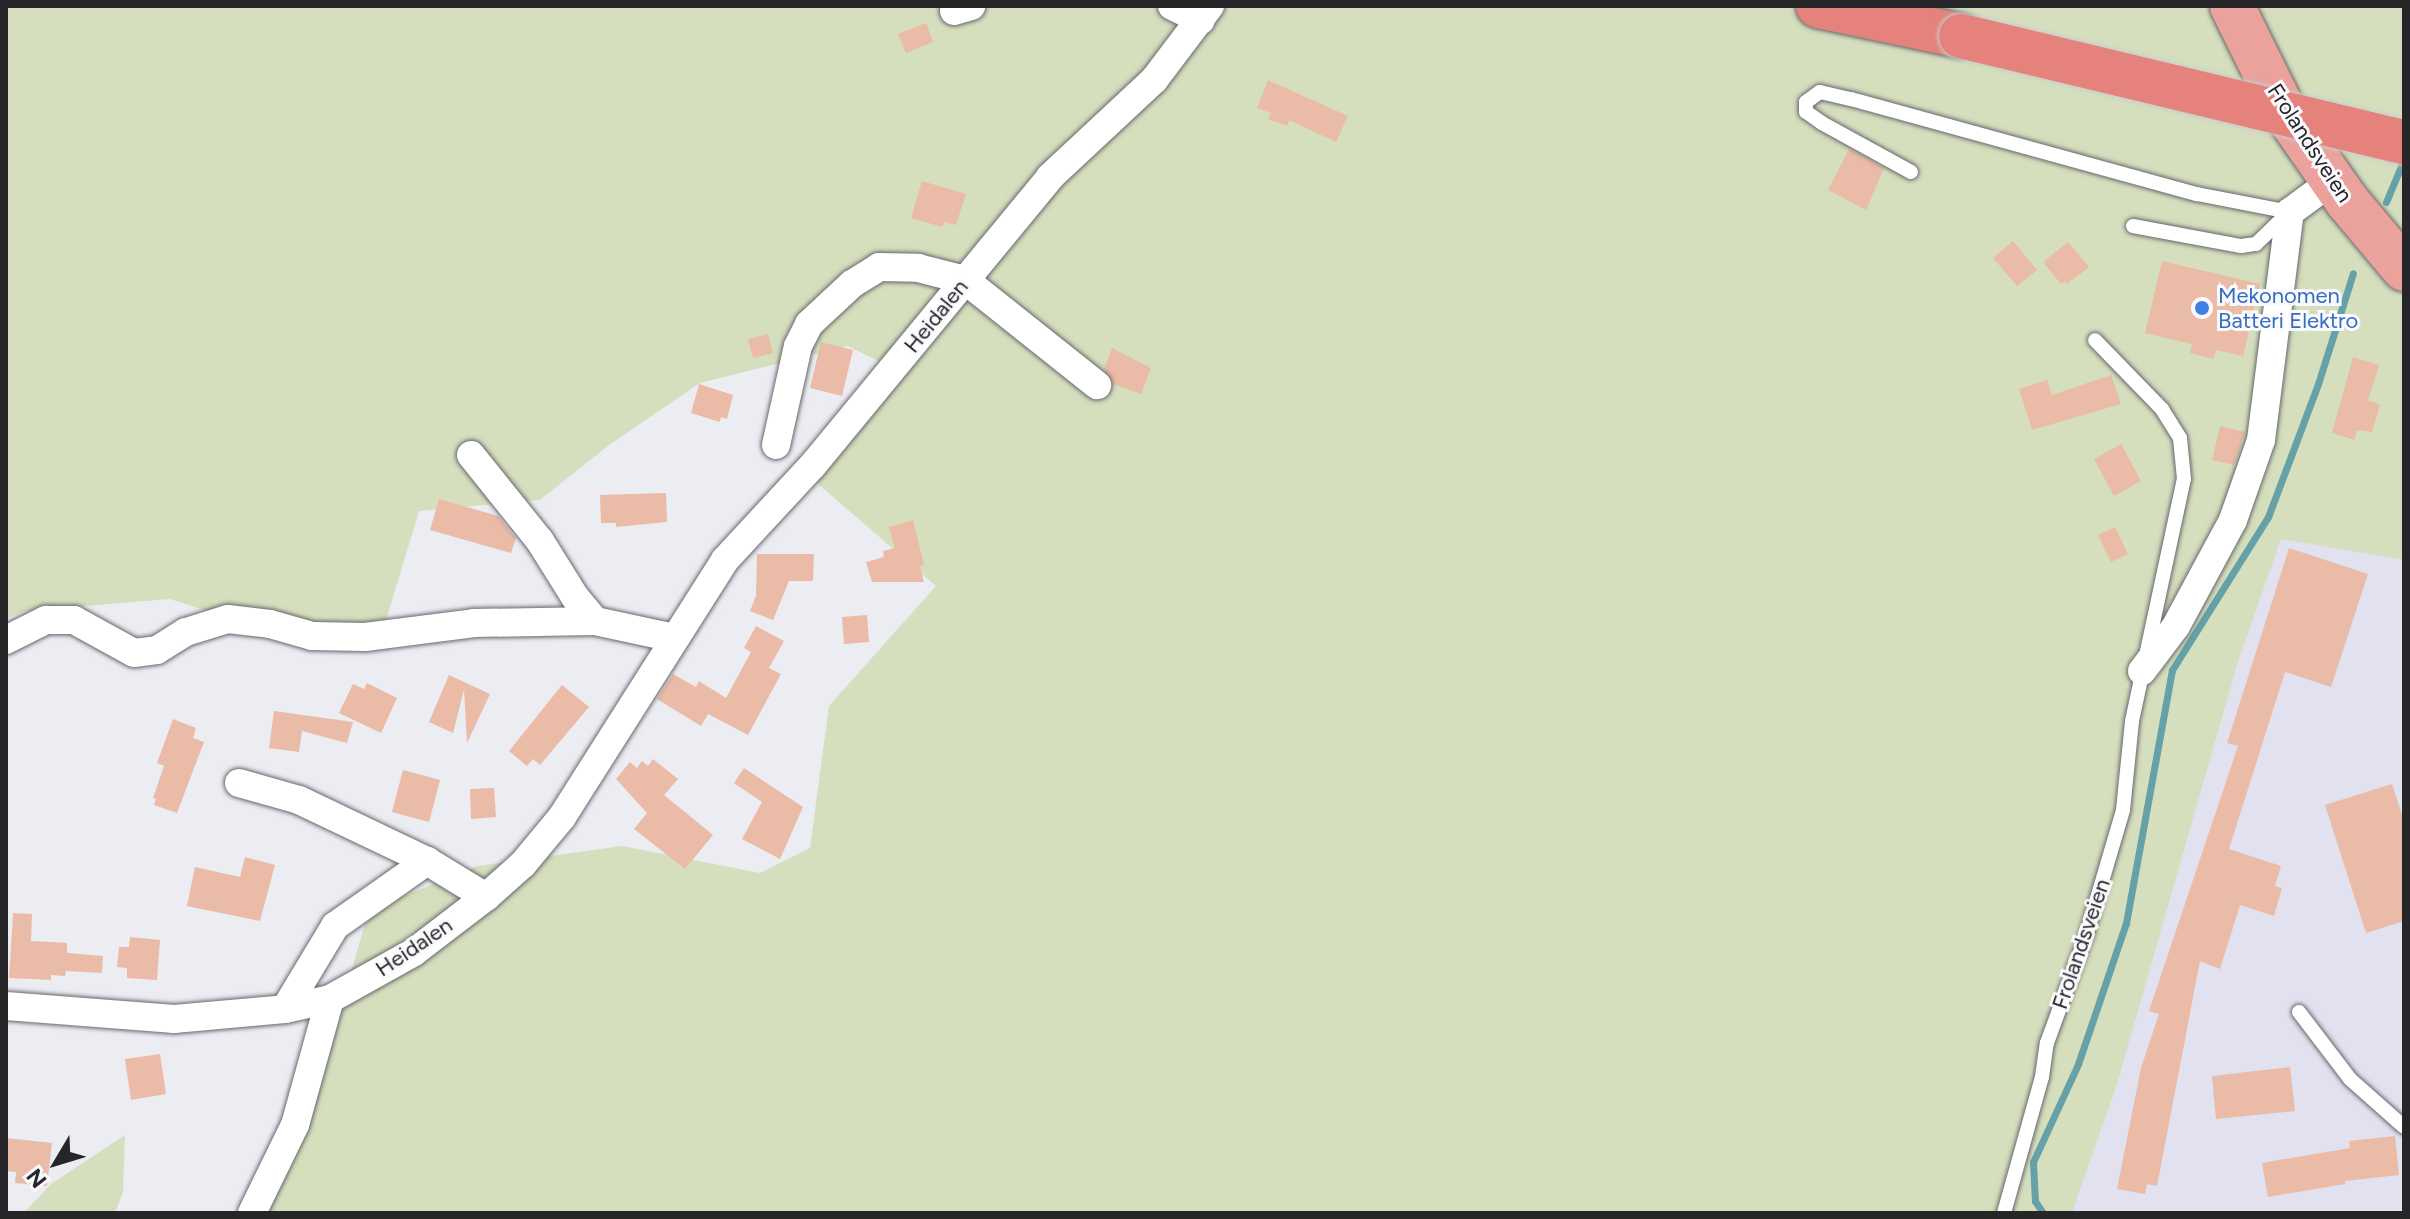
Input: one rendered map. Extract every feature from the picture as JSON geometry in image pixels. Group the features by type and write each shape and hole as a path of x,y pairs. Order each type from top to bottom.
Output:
{"highway":[{"path":"1818,6 1962,28 2404,123"},
{"path":"1906,6 1962,28 2404,142"}],"main road":[{"name":"Frolandsveien","path":"2232,6 2284,111 2332,181 2404,269"}],"street":[{"path":"1172,6 1206,13"},
{"name":"Heidalen","path":"11,1012 174,1019 285,1009 330,999 414,952 486,897 523,864 562,817 596,769 674,638 725,560 813,465 1050,177 1154,80 1206,13"},
{"path":"2142,671 2176,626 2233,520 2261,440 2290,212 2332,181"},
{"path":"776,445 798,346 809,324 870,270 893,265 965,280 1097,385"},
{"path":"471,455 540,541 575,597 595,621"},
{"path":"6,640 46,620 74,620 134,653 157,650 186,632 228,619 270,624 312,636 338,637 365,637 474,623 595,621 674,638"},
{"path":"239,783 299,800 427,861 486,897"},
{"path":"285,1009 335,926 370,898 427,861"},
{"path":"252,1213 295,1125 330,999"}],"lane":[{"path":"1911,172 1806,112 1806,102 1820,92 1851,99 2197,194 2290,212"},
{"path":"2133,226 2241,246 2256,244 2274,223 2290,212"},
{"name":"Frolandsveien","path":"2004,1213 2042,1077 2047,1043 2086,936 2126,798 2132,721 2184,479 2180,438 2162,409 2095,340"},
{"path":"2299,1012 2350,1079 2404,1127"}],"shaded area":[{"path":"2281,539 2404,560 2404,1213 2072,1213 2117,1084 2238,662"}],"green space":[{"path":"6,6 2404,6 2404,560 2281,539 2238,662 2117,1084 2072,1213 266,1213 329,1049 369,910 478,866 622,846 760,873 810,848 829,706 936,586 817,483 884,378 888,366 848,346 700,383 609,445 540,500 419,511 384,627 306,642 170,599 25,611 6,618"},
{"path":"125,1135 123,1192 115,1213 24,1213 51,1184"}],"building":[{"path":"926,23 933,42 906,53 898,34"},
{"path":"1268,80 1348,116 1336,142 1289,120 1287,126 1268,119 1271,113 1257,108"},
{"path":"1849,149 1884,168 1866,210 1828,190"},
{"path":"922,181 966,194 956,225 944,222 942,227 911,218"},
{"path":"2013,241 2037,270 2017,286 1993,258"},
{"path":"2068,242 2089,267 2067,284 2065,281 2061,284 2043,262"},
{"path":"2162,261 2260,284 2243,356 2216,350 2213,359 2190,353 2192,344 2145,333"},
{"path":"768,334 773,353 753,358 748,339"},
{"path":"821,342 853,350 842,396 810,388"},
{"path":"1112,348 1151,368 1141,394 1113,384 1104,369"},
{"path":"2353,357 2379,365 2368,400 2380,405 2372,432 2357,430 2354,440 2332,433"},
{"path":"2111,375 2121,404 2032,430 2019,389 2047,380 2052,395"},
{"path":"699,384 733,395 727,419 721,417 720,422 691,413"},
{"path":"2220,426 2245,432 2234,465 2212,460"},
{"path":"2121,444 2141,481 2114,496 2094,459"},
{"path":"666,493 667,522 616,527 616,523 601,523 600,495"},
{"path":"439,499 498,516 516,538 511,553 430,530"},
{"path":"913,520 924,565 920,566 924,582 872,582 866,562 884,557 883,551 895,548 889,527"},
{"path":"2115,527 2128,554 2111,562 2098,535"},
{"path":"2289,548 2368,574 2331,687 2285,672 2229,849 2281,866 2275,886 2282,888 2274,916 2240,905 2220,969 2200,961 2157,1186 2147,1184 2145,1194 2117,1189 2141,1068 2159,1014 2149,1011 2238,746 2227,743"},
{"path":"757,554 814,554 813,581 789,581 773,620 750,611 756,596"},
{"path":"867,615 869,642 844,644 842,617"},
{"path":"756,626 784,641 769,668 781,674 748,735 708,714 701,726 657,699 673,674 696,687 699,681 726,698 751,652 744,648"},
{"path":"449,675 490,694 467,743 464,690 453,733 429,722"},
{"path":"367,683 397,698 381,733 339,713 353,684 364,689"},
{"path":"562,685 589,707 540,765 533,759 527,766 509,751"},
{"path":"274,711 353,722 347,743 302,731 299,752 269,748"},
{"path":"173,719 196,728 193,738 204,742 177,813 154,805 156,799 153,798 164,766 157,763"},
{"path":"653,759 678,779 664,795 713,835 685,869 634,829 647,813 616,779 630,762 637,768 642,761 648,766"},
{"path":"744,768 803,807 780,859 742,839 762,802 734,783"},
{"path":"403,770 440,780 429,822 392,812"},
{"path":"2392,784 2404,821 2404,921 2366,933 2325,805"},
{"path":"494,788 496,817 471,819 470,789"},
{"path":"245,857 275,865 260,921 187,906 195,867 240,877"},
{"path":"13,913 32,914 31,941 67,943 67,953 103,956 102,973 66,971 65,976 51,975 51,980 9,978"},
{"path":"130,937 160,940 157,980 127,978 127,968 117,967 119,947 129,947"},
{"path":"160,1054 166,1094 131,1100 125,1059"},
{"path":"2290,1067 2295,1111 2216,1119 2212,1076"},
{"path":"2395,1136 2399,1175 2345,1181 2345,1184 2268,1197 2262,1163 2350,1148 2349,1141"},
{"path":"6,1138 52,1143 47,1186 15,1183 16,1172 6,1171"}],"waterway":[{"path":"2386,202 2404,159"},
{"path":"2043,1213 2035,1201 2033,1162 2078,1064 2126,923 2172,670 2268,517 2318,384 2353,273"}],"place":[{"name":"Mekonomen Batteri Elektro","path":"2202,308"}]}
